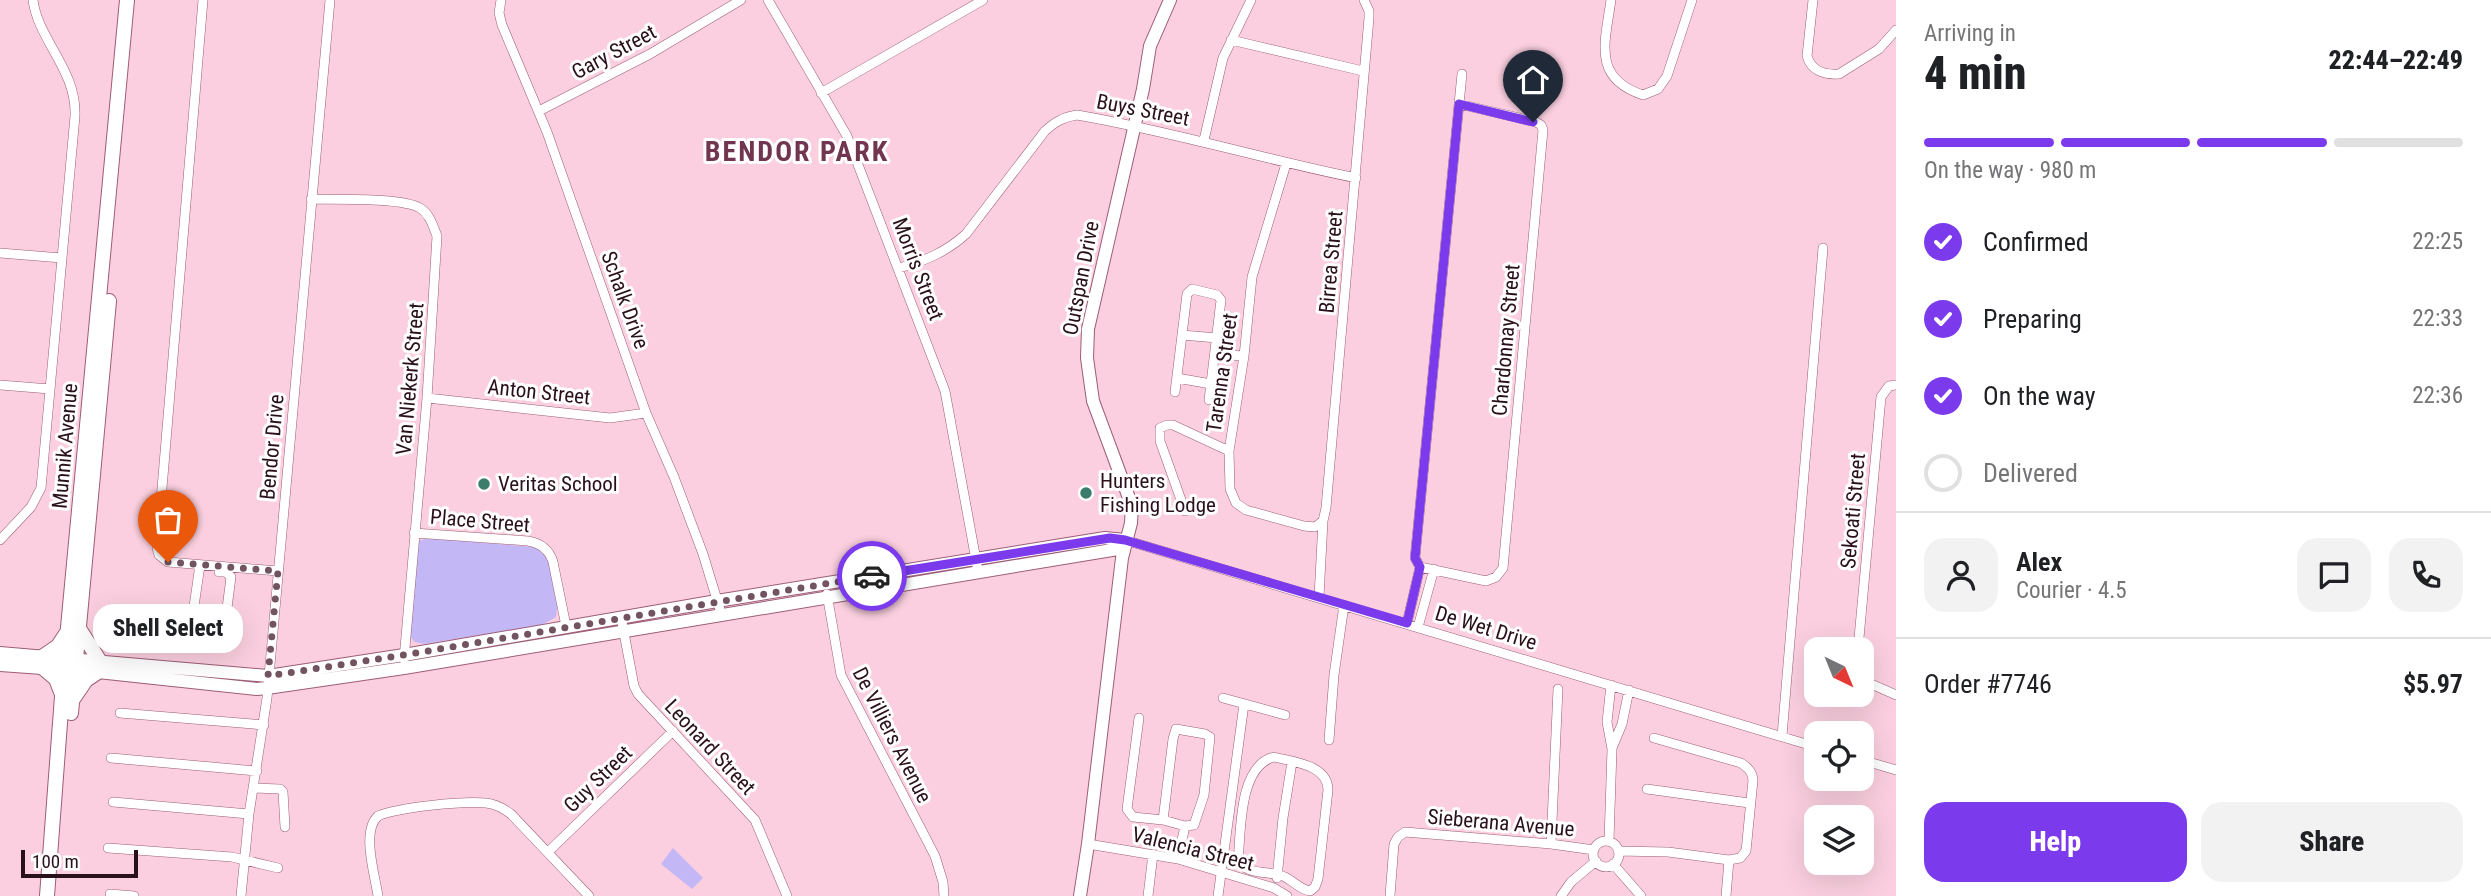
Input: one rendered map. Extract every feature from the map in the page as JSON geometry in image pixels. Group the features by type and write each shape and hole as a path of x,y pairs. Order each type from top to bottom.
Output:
{"main road":[{"name":"Munnik Avenue","path":"74,630 127,0"},
{"name":"Munnik Avenue","path":"57,896 70,665 137,0"},
{"path":"74,630 99,667 68,698 43,662 74,630"},
{"name":"Munnik Avenue","path":"47,896 68,698"}],"street":[{"name":"Munnik Avenue","path":"0,540 32,507 41,488 75,104 67,76 38,19 33,0"},
{"path":"199,568 190,634 195,643 206,645 212,639 227,608 231,578 226,572 168,562 159,555 157,548 203,0"},
{"name":"Bendor Drive","path":"241,896 249,814 264,724 330,0"},
{"name":"Schalk Drive","path":"501,0 499,13 502,26 539,111 646,414 678,486 719,607"},
{"name":"Gary Street","path":"539,111 650,54 741,0"},
{"name":"Morris Street","path":"768,0 847,136 899,268 947,398 977,565"},
{"path":"821,93 983,0"},
{"name":"Outspan Drive","path":"1080,896 1125,544 1132,516 1131,500 1093,401 1088,329 1143,89 1150,46 1170,0"},
{"path":"1204,140 1220,68 1251,0"},
{"name":"Birrea Street","path":"1319,597 1321,523 1356,177 1369,18 1364,0"},
{"path":"1611,0 1604,54 1607,67 1626,89 1643,95 1658,89 1667,76 1692,0"},
{"path":"1813,0 1807,56 1810,65 1818,71 1839,74 1879,49 1896,30"},
{"path":"1231,40 1363,71"},
{"path":"1407,623 1420,567 1415,558 1462,74"},
{"name":"Chardonnay Street","path":"1434,569 1486,581 1496,577 1503,568 1543,133 1539,124 1459,104"},
{"name":"Buys Street","path":"899,268 940,254 966,234 1045,131 1059,120 1077,115 1133,124 1204,140 1286,164 1356,177"},
{"name":"Tarenna Street","path":"1286,164 1254,269 1229,451 1230,489 1236,503 1241,507 1304,526 1321,523"},
{"name":"Van Niekerk Street","path":"311,199 385,201 410,205 420,208 433,224 437,236 427,398 404,662"},
{"path":"1782,736 1823,248"},
{"path":"0,253 62,258"},
{"path":"1175,392 1187,294 1192,289 1220,296 1221,300 1209,400"},
{"path":"1182,335 1217,338"},
{"path":"1215,354 1244,356"},
{"path":"1177,378 1212,384"},
{"name":"Sekoati Street","path":"1859,637 1881,397 1889,386 1896,384"},
{"path":"0,385 50,389"},
{"name":"Anton Street","path":"427,398 610,418 646,414"},
{"path":"1185,510 1160,441 1160,428 1173,425 1229,451"},
{"name":"Place Street","path":"414,533 528,541 542,546 549,552 553,562 566,626"},
{"name":"De Wet Drive","path":"0,653 70,665 267,682 404,662 977,565 1125,544 1144,547 1319,597 1804,743"},
{"path":"1418,628 1434,569 1420,567"},
{"path":"199,568 278,571"},
{"name":"De Villiers Avenue","path":"826,591 841,675 934,856 943,882 944,896"},
{"path":"1329,740 1334,675 1344,605"},
{"name":"De Wet Drive","path":"404,662 566,626 623,624"},
{"name":"Leonard Street","path":"623,624 634,686 638,694 755,820 787,896"},
{"name":"De Wet Drive","path":"0,665 43,662"},
{"path":"1609,841 1612,749 1607,722 1611,685"},
{"path":"1874,685 1896,695"},
{"path":"1551,844 1558,689"},
{"path":"1612,749 1622,724 1629,690"},
{"path":"1223,698 1285,715"},
{"path":"1218,896 1244,704"},
{"path":"120,713 264,724"},
{"path":"1139,718 1127,808 1133,817 1163,820 1185,826 1194,825 1204,795 1209,736 1178,728 1175,732 1163,820"},
{"name":"Guy Street","path":"548,852 673,732"},
{"path":"1618,851 1692,854 1729,860 1740,858 1746,851 1752,773 1741,763 1654,738"},
{"path":"1274,757 1309,766 1328,780 1317,884 1310,891 1301,889 1278,875 1249,871 1238,862 1245,796 1254,772 1269,758 1274,757"},
{"path":"111,758 257,771"},
{"path":"1274,888 1278,875 1292,762"},
{"path":"1874,764 1896,770"},
{"path":"254,788 283,792 285,827"},
{"path":"1647,789 1749,803"},
{"path":"113,802 249,814"},
{"path":"378,896 369,836 373,821 384,814 419,808 486,803 497,805 511,814 589,896"},
{"path":"1178,859 1185,826"},
{"name":"Sieberana Avenue","path":"1390,896 1394,844 1405,832 1594,850"},
{"path":"1609,841 1617,846 1618,859 1613,864 1607,866 1596,861 1594,850 1601,842 1609,841"},
{"name":"Valencia Street","path":"1088,844 1178,859 1274,888 1287,896"},
{"path":"108,848 232,857 278,868"},
{"path":"1148,896 1153,853"},
{"path":"1726,896 1729,860"},
{"path":"1561,896 1570,882 1596,861"},
{"path":"1613,864 1641,896"},
{"path":"110,894 134,896"}],"shaded area":[{"path":"428,538 535,547 548,558 557,607 556,617 542,625 424,644 415,642 410,637 419,541"},
{"path":"673,848 703,878 692,889 661,864"}],"way so far":[{"path":"168,562 278,571 268,676 872,576"}],"place":[{"name":"Veritas School","path":"484,484"},
{"name":"Hunters Fishing Lodge","path":"1086,493"},
{"name":"Shell Select","path":"168,562"}],"district":[{"name":"BENDOR PARK","path":"797,151"}],"route":[{"path":"872,576 1110,538 1125,540 1407,623 1420,567 1415,558 1459,104 1533,122"}]}
